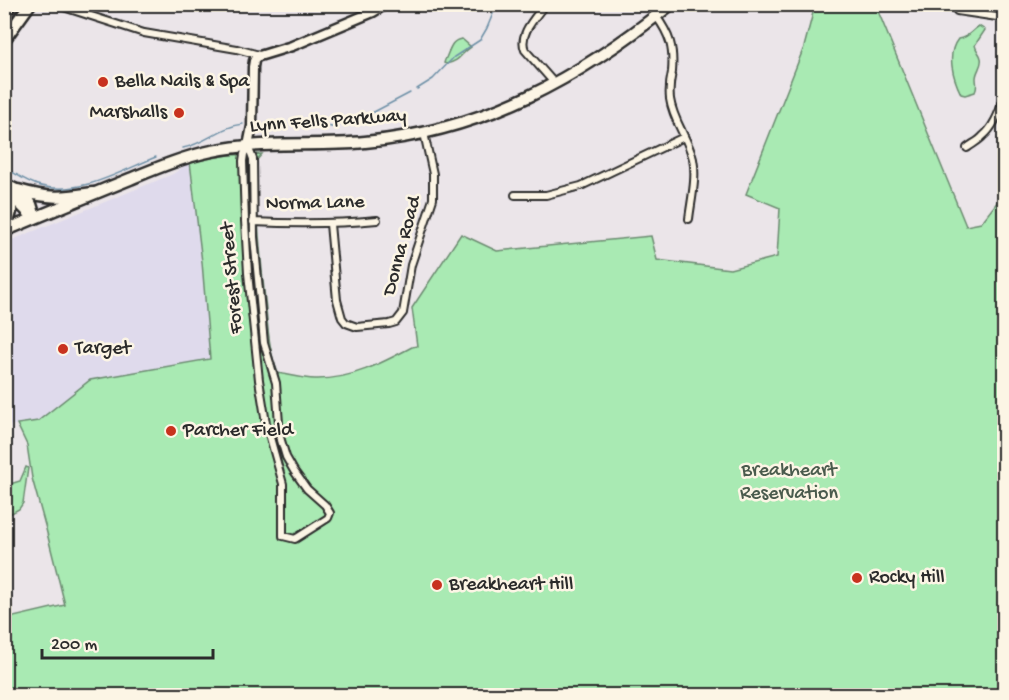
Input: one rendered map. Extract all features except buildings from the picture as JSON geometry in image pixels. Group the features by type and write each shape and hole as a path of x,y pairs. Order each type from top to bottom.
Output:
{"main road":[{"path":"4,14 11,4"},
{"path":"4,40 30,4"},
{"name":"Lynn Fells Parkway","path":"4,231 93,193 188,157 249,146 364,142 424,133 465,122 526,99 555,84 609,51 671,4"},
{"path":"4,184 18,190 54,198 93,193"},
{"path":"18,190 31,203 34,218"},
{"path":"4,192 14,198 34,218"},
{"path":"4,192 10,200 11,208 10,216 4,226"}],"street":[{"path":"54,4 138,31 259,55 292,46 373,12 386,4"},
{"path":"545,4 525,34 523,45 555,84"},
{"path":"957,11 1005,18"},
{"path":"656,16 667,33 673,55 670,96 672,109 694,165 689,219"},
{"name":"Forest Street","path":"249,146 253,159 253,222 264,344 276,383 280,437 290,464 307,489 325,505 330,513 328,518 295,539 283,536 283,484 267,423 259,380 245,221 243,161 249,146 252,126 254,61 259,55"},
{"path":"967,148 982,137 992,125 1005,97"},
{"name":"Donna Road","path":"330,224 337,300 342,318 351,326 357,327 396,322 403,313 411,265 433,199 433,174 424,133"},
{"path":"515,195 546,195 573,189 684,137"},
{"name":"Norma Lane","path":"253,222 330,224 377,220"},
{"path":"264,407 277,406"},
{"path":"279,467 290,464"}],"shaded area":[{"path":"190,162 202,262 210,360 90,380 38,422 5,426 5,243 173,174"}],"green space":[{"name":"Breakheart Reservation","path":"815,5 870,5 878,11 966,226 981,223 1004,190 1004,695 5,696 5,619 65,605 32,478 27,445 17,424 38,421 90,380 210,359 202,262 190,162 229,155 262,154 256,161 261,265 270,346 278,373 315,379 353,374 417,346 412,308 461,234 497,251 651,236 657,260 730,269 777,257 780,208 746,194 804,47"},
{"path":"979,26 985,30 975,45 981,61 976,75 976,88 975,92 965,95 961,94 955,81 952,52 958,39 967,36"},
{"path":"462,39 471,47 455,61 444,63 455,41"},
{"path":"26,467 28,468 23,503 19,509 8,515 5,514 7,505 5,488 7,485 20,481"}],"waterway":[{"path":"417,89 433,79 454,57 480,40 497,4"},
{"path":"297,125 335,127 345,121 372,113 410,93"},
{"path":"183,148 199,143 227,128 243,124"},
{"path":"4,167 36,185 70,188 115,175 156,157"}],"place":[{"name":"Bella Nails & Spa","path":"103,82"},
{"name":"Marshalls","path":"179,113"},
{"name":"Target","path":"63,349"},
{"name":"Parcher Field","path":"171,431"},
{"name":"Rocky Hill","path":"857,578"},
{"name":"Breakheart Hill","path":"437,585"}]}
